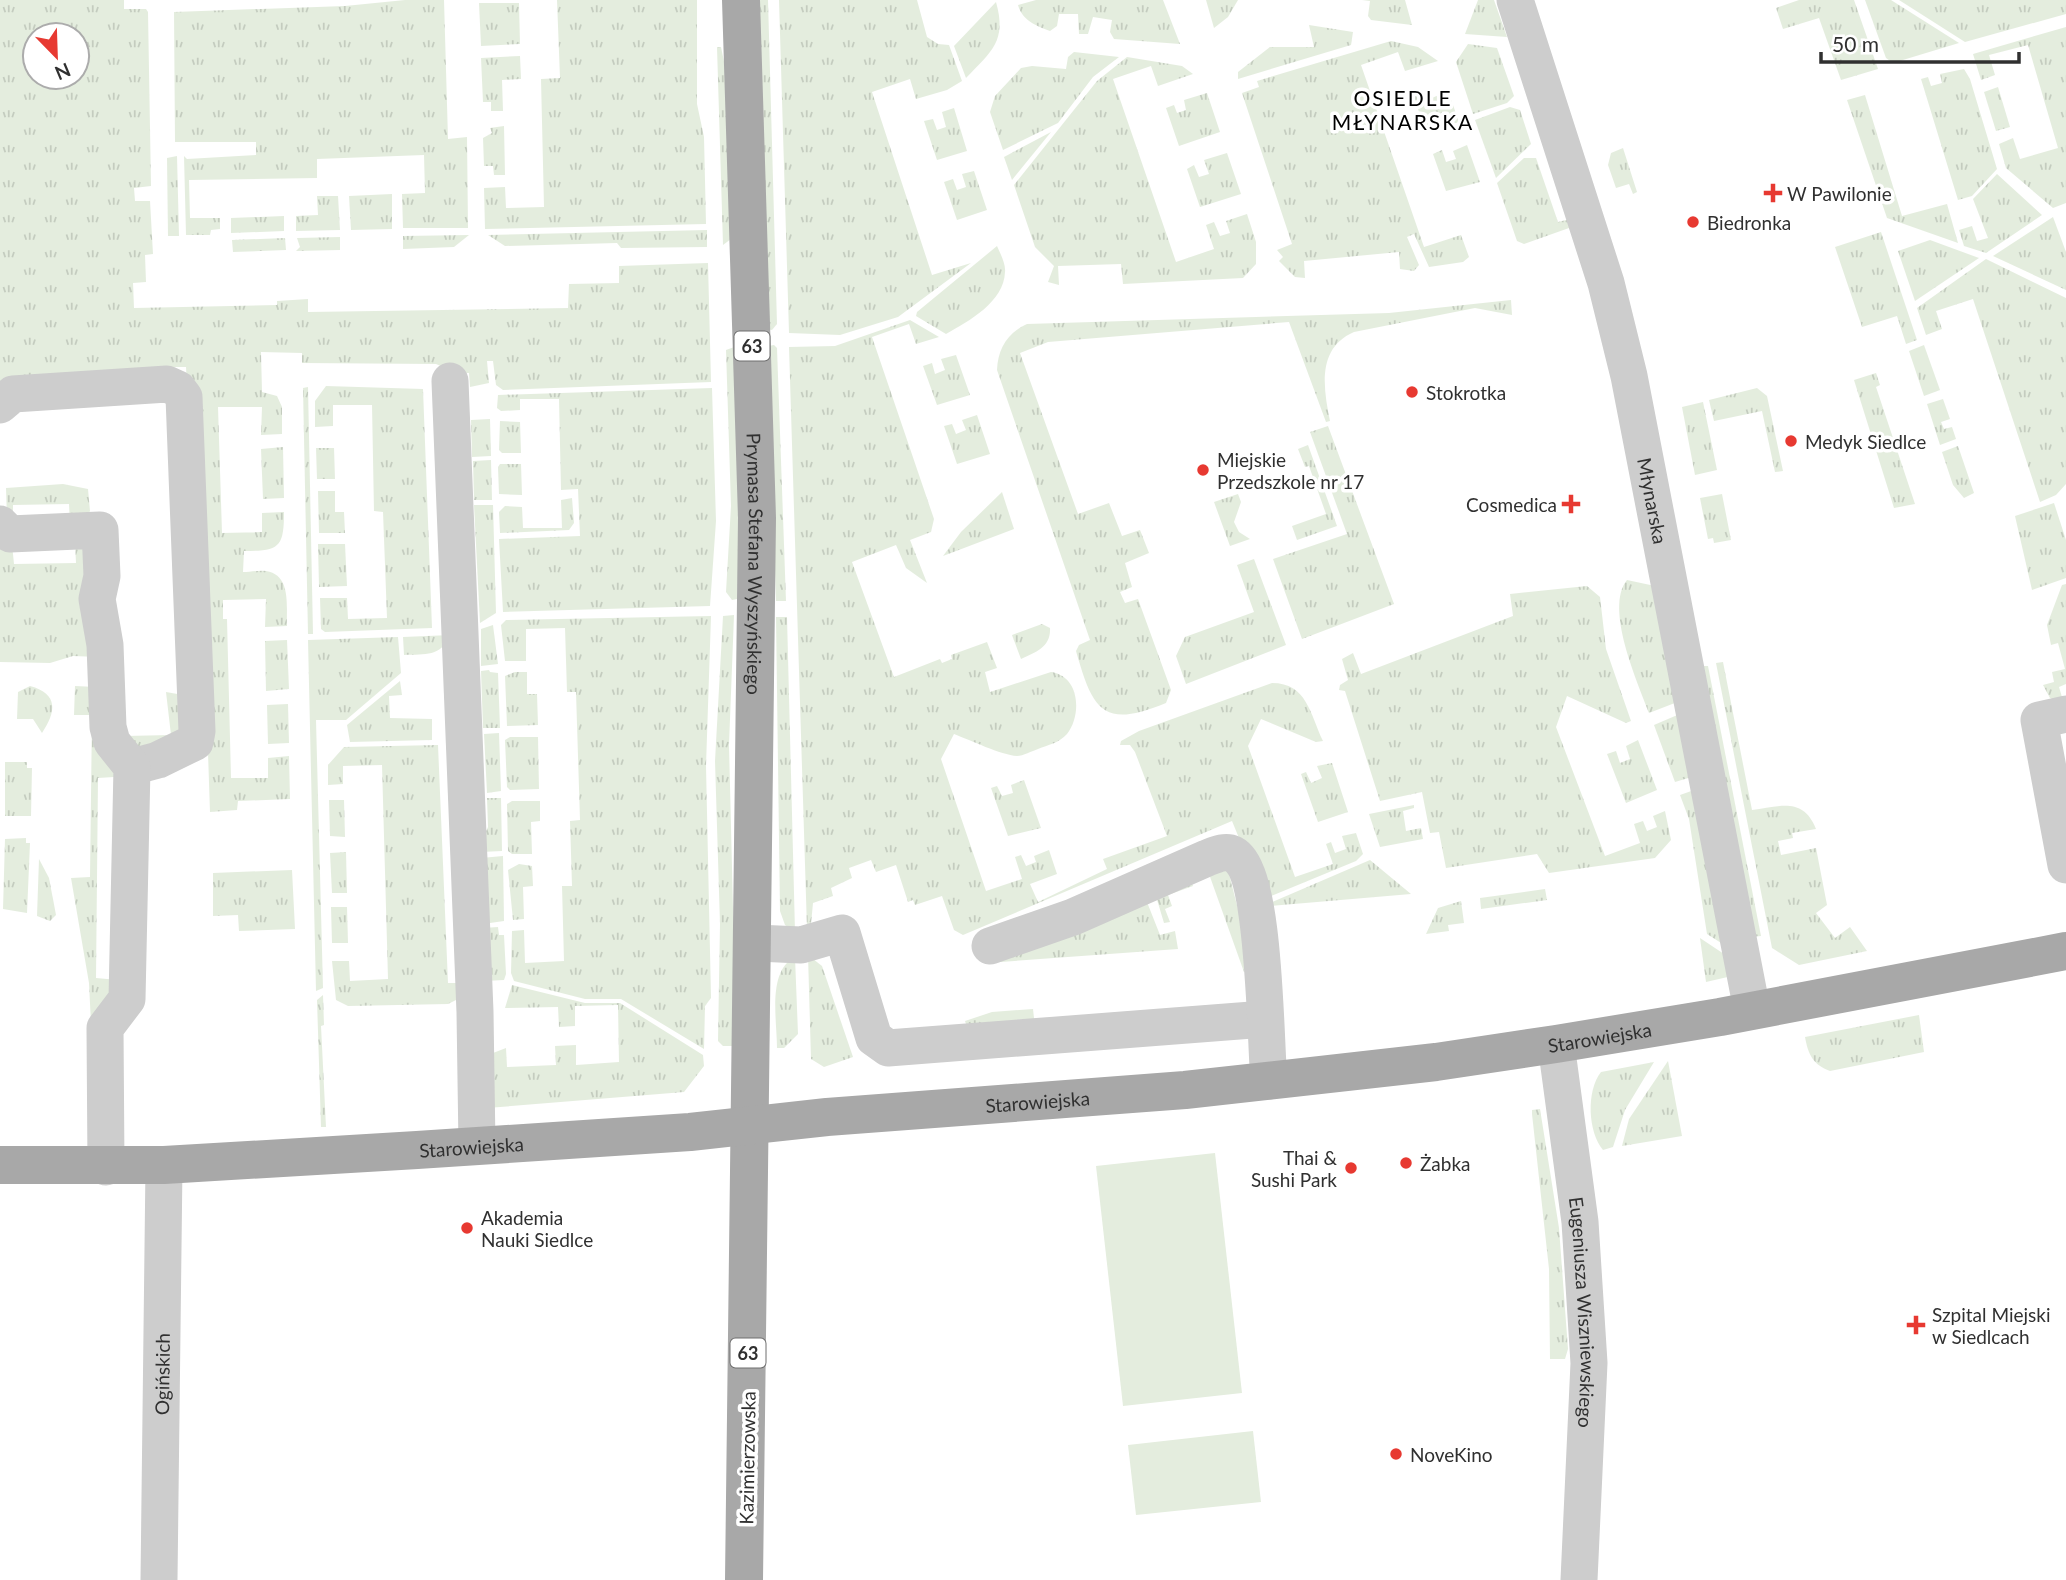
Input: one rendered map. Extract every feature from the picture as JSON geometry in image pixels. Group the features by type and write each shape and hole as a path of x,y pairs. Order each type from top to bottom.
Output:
{"main road":[{"name":"Prymasa Stefana Wyszyńskiego","path":"741,0 757,518 753,692 754,943 751,1126"},
{"name":"Starowiejska","path":"0,1165 164,1166 477,1146 751,1126 1269,1081 1436,1062 1556,1044 2066,951"},
{"name":"Kazimierzowska","path":"744,1580 751,1126"}],"street":[{"name":"Młynarska","path":"1515,0 1606,283 1629,376 1752,1010"},
{"path":"450,381 475,1012 477,1146"},
{"path":"0,405 13,394 167,384 178,389 184,397 197,731 195,742 184,748 132,766"},
{"path":"0,524 10,534 100,530 102,576 97,599 105,645 108,727 112,741 132,766 127,999 105,1028 106,1167"},
{"path":"2066,713 2039,720 2066,865"},
{"path":"990,946 1073,917 1226,852 1240,859 1257,903 1269,1081"},
{"path":"754,943 801,945 842,933 874,1038 888,1048 1265,1018"},
{"name":"Eugeniusza Wiszniewskiego","path":"1556,1044 1580,1222 1589,1363 1579,1580"},
{"name":"Ogińskich","path":"159,1580 164,1166"}],"green space":[{"path":"0,0 124,0 124,9 146,9 148,12 151,186 134,188 135,201 150,201 153,254 145,255 146,282 133,283 134,308 277,305 277,301 308,299 308,312 568,308 569,284 619,283 619,266 708,263 711,382 503,390 496,385 493,361 487,361 489,383 470,387 469,373 457,373 436,364 302,363 302,353 261,352 262,392 277,396 282,407 282,434 261,435 262,407 218,407 222,533 262,532 262,513 284,512 281,540 272,548 244,551 243,572 266,571 280,579 286,593 287,626 265,627 266,599 223,600 223,619 227,619 231,778 268,778 268,758 289,756 290,799 238,801 237,810 210,812 196,396 187,385 186,367 161,367 0,391"},
{"path":"405,0 444,0 448,139 467,137 468,228 403,228 402,194 425,193 424,155 317,159 317,178 189,180 190,218 220,218 220,229 211,230 210,235 186,235 184,156 187,159 256,155 256,142 175,142 174,12 345,6"},
{"path":"557,0 697,0 697,104 704,137 706,224 485,229 484,188 505,187 506,208 544,207 541,79 560,78"},
{"path":"758,0 768,0 777,324 772,330 767,329"},
{"path":"779,0 917,0 927,37 938,44 949,45 962,81 947,90 916,99 910,79 872,92 932,275 971,263 898,317 840,335 789,333"},
{"path":"1036,0 1163,0 1180,44 1114,39 1110,32 1112,20 1093,17 1088,34 1079,34 1078,14 1059,14 1057,26 1050,31 1030,22 1020,10 1018,5"},
{"path":"1206,0 1238,0 1228,17 1214,28"},
{"path":"1362,0 1405,0 1412,25 1371,20 1368,16 1370,1"},
{"path":"1478,0 1494,0 1507,37 1465,34"},
{"path":"1799,0 1854,0 1878,69 1841,80 1819,18 1783,29 1776,8"},
{"path":"1865,0 1891,0 1959,43 1893,63 1886,58"},
{"path":"1899,0 2066,0 2066,14 1965,42"},
{"path":"996,2 1000,27 995,44 966,78 954,46"},
{"path":"479,3 519,3 520,44 481,46"},
{"path":"1309,25 1353,32 1351,45 1238,79 1238,72 1270,47 1314,47"},
{"path":"2066,27 2066,203 2053,208 2006,168 1999,144 2013,138 2020,159 2058,148 2028,45 1989,55 1995,75 1981,80 1973,54"},
{"path":"1391,41 1418,47 1438,61 1405,71 1398,52 1361,65 1424,247 1461,235 1469,257 1463,262 1429,267 1414,234 1407,237 1419,265 1414,271 1400,269 1399,252 1304,261 1305,278 1295,277 1279,261 1283,257 1277,250 1292,244 1242,93 1259,87 1257,81"},
{"path":"1468,44 1497,48 1514,96 1507,103 1473,114 1456,62"},
{"path":"717,47 721,47 728,81 731,239 723,245"},
{"path":"1074,52 1119,57 1093,77 1058,123 1003,150 990,112 995,96 1021,68 1032,66 1066,69 1068,57"},
{"path":"520,56 521,79 502,80 503,111 491,111 491,102 483,102 481,58"},
{"path":"1127,57 1182,66 1193,74 1158,86 1151,66 1113,79 1176,262 1214,249 1206,225 1214,222 1220,236 1230,233 1226,221 1247,214 1256,242 1256,264 1243,278 1123,284 1121,264 1058,266 1059,285 1048,282 1054,266 1035,247 1014,185 1097,81"},
{"path":"1964,69 1970,79 1997,169 1972,196 1958,200 1921,79 1928,77 1931,86 1942,83 1940,74"},
{"path":"1998,87 2010,127 1996,131 1984,92"},
{"path":"1421,91 1425,101 1448,91 1459,122 1426,133 1413,94"},
{"path":"1207,93 1220,132 1179,146 1166,108 1174,105 1177,113 1186,110 1184,100"},
{"path":"1865,95 1902,216 1947,204 1958,243 1887,218 1847,100"},
{"path":"1510,107 1520,110 1531,144 1496,178 1475,120"},
{"path":"954,108 967,151 937,160 924,121 933,119 937,130 946,127 942,112"},
{"path":"504,126 505,175 494,175 493,166 484,166 483,138 492,133 490,128"},
{"path":"1051,132 1012,180 1004,157"},
{"path":"1467,145 1480,182 1446,191 1433,154 1442,150 1446,162 1456,159 1453,151"},
{"path":"1623,148 1637,192 1633,194 1629,184 1616,188 1608,165 1611,153"},
{"path":"1227,153 1241,194 1200,207 1187,169 1194,165 1199,177 1209,174 1204,160"},
{"path":"177,156 179,236 168,236 167,158"},
{"path":"1524,158 1536,158 1558,222 1570,219 1569,228 1524,244 1517,241 1497,183"},
{"path":"974,171 987,210 957,220 944,182 953,179 957,190 966,187 962,174"},
{"path":"1997,174 2042,215 1986,253 1964,246 1959,230 1972,226 1977,241 1988,238 1973,199"},
{"path":"392,194 392,229 351,230 349,196"},
{"path":"317,196 338,196 340,230 296,231 296,216 318,215"},
{"path":"284,216 284,231 231,233 231,218"},
{"path":"2053,217 2066,252 2066,290 1993,256"},
{"path":"707,230 707,247 621,248 617,243 505,246 488,235"},
{"path":"1881,232 1917,340 1906,344 1897,316 1862,327 1835,247"},
{"path":"469,235 454,247 403,249 403,236"},
{"path":"340,237 340,250 296,251 300,247 297,238"},
{"path":"285,238 286,250 233,252 232,240"},
{"path":"1930,240 1979,258 1915,301 1898,251"},
{"path":"997,246 1005,266 1003,283 999,293 984,309 946,334 916,316 917,312"},
{"path":"1986,259 2066,298 2066,484 2056,495 2040,502 1973,299 1936,311 1942,329 1926,335 1917,308"},
{"path":"1511,300 1512,315 1475,308 1354,332 1342,339 1328,358 1325,382 1330,421 1326,422 1289,322 1048,342 1020,353 1078,514 1109,503 1122,536 1140,530 1149,553 1125,563 1132,587 1120,592 1125,603 1138,599 1171,690 1166,703 1128,714 1114,714 1095,701 1076,651 1079,645 1090,640 997,370 999,355 1014,332 1027,324 1389,313"},
{"path":"910,320 939,337 916,344 909,324 872,337 934,519 931,532 910,540 927,583 906,568 896,545 852,562 894,677 940,659 942,663 952,659 951,655 987,642 997,668 985,672 990,692 1051,672 1068,681 1076,697 1072,726 1064,737 1053,743 1017,756 954,734 941,759 986,891 1022,879 1015,857 1021,855 1026,866 1036,862 1034,856 1049,850 1057,874 1030,884 1038,902 1107,869 1103,859 1167,836 1135,752 1130,745 1120,745 1121,741 1139,731 1272,683 1284,684 1300,694 1323,741 1316,742 1261,719 1248,746 1295,877 1333,864 1326,844 1331,842 1335,853 1346,849 1342,836 1356,833 1363,854 1356,861 1264,899 1232,821 963,935 954,930 942,896 915,905 913,900 908,902 896,865 876,872 871,860 849,868 852,878 831,888 833,896 813,903 811,924 807,929 789,347 835,346"},
{"path":"774,345 777,348 786,601 776,601 768,346"},
{"path":"1924,345 1940,390 1924,396 1909,351"},
{"path":"737,346 742,501 737,599 732,600 726,592 731,506 726,350"},
{"path":"956,355 970,395 937,405 923,366 932,363 935,374 945,370 941,359"},
{"path":"1876,373 1880,385 1876,387 1915,504 1894,508 1854,380"},
{"path":"326,386 423,389 432,628 325,632 321,629 320,598 347,598 348,619 387,618 383,512 374,511 372,405 333,405 333,426 315,427 315,401"},
{"path":"308,387 313,634 308,634 303,388"},
{"path":"712,388 716,521 710,606 503,612 499,539 580,536 578,489 561,490 559,399 520,399 520,410 501,411 497,408 498,395"},
{"path":"1757,388 1767,396 1783,471 1775,472 1762,411 1714,421 1709,400"},
{"path":"1943,399 1950,419 1941,422 1944,429 1952,427 1956,439 1940,445 1927,404"},
{"path":"1703,402 1717,470 1695,475 1682,407"},
{"path":"977,415 990,454 957,464 944,426 952,424 956,434 966,430 962,420"},
{"path":"490,419 491,456 472,457 471,420"},
{"path":"500,421 520,422 521,453 502,453 499,450"},
{"path":"1328,426 1394,604 1302,639 1273,559 1347,534 1310,432"},
{"path":"1308,445 1337,526 1297,540 1292,526 1326,514 1309,466 1305,467 1298,449"},
{"path":"1958,446 1974,493 1964,498 1953,485 1942,452"},
{"path":"283,447 284,498 263,499 261,449"},
{"path":"316,448 334,448 335,479 317,479"},
{"path":"491,460 492,500 474,500 473,461"},
{"path":"500,464 521,464 522,495 499,494"},
{"path":"63,484 88,489 90,511 85,519 70,524 69,504 13,505 13,525 7,518 6,488"},
{"path":"318,491 335,491 335,512 344,512 345,533 319,533"},
{"path":"1002,492 1014,529 943,556 961,532"},
{"path":"1238,494 1241,502 1234,522 1239,532 1250,539 1230,546 1214,502"},
{"path":"1722,494 1731,540 1714,543 1713,538 1708,539 1700,498"},
{"path":"572,498 574,523 569,530 500,533 499,512 505,506 522,507 523,528 562,528 561,500"},
{"path":"2054,503 2066,540 2066,578 2032,590 2015,516"},
{"path":"474,505 493,505 496,613 480,623"},
{"path":"0,538 12,544 14,564 76,563 75,543 86,546 99,657 73,656 50,663 0,662"},
{"path":"318,544 345,544 347,586 319,587"},
{"path":"1254,559 1286,645 1186,684 1176,656 1185,637 1254,612 1237,565"},
{"path":"1627,580 1655,586 1680,701 1649,713 1631,665 1621,626 1619,608 1621,593"},
{"path":"2066,584 2066,684 2059,687 2064,704 2050,698 2043,685 2054,682 2052,672 2065,669 2058,643 2051,645 2047,625 2062,585"},
{"path":"1587,586 1600,597 1606,649 1631,721 1626,723 1567,696 1556,727 1605,856 1640,843 1634,824 1643,821 1647,831 1657,827 1653,816 1665,811 1671,840 1655,858 1549,873 1537,854 1446,868 1439,832 1430,833 1422,792 1380,801 1345,691 1339,690 1340,685 1348,680 1342,659 1353,653 1361,674 1513,616 1510,594"},
{"path":"734,615 729,745 734,949 732,1046 723,1046 718,1041 720,924 715,761 723,616"},
{"path":"711,616 706,766 711,998 705,1006 704,1049 621,999 585,999 514,981 511,973 512,931 524,930 525,963 564,961 562,886 572,886 570,821 580,820 576,692 567,692 565,628 526,629 526,661 505,661 501,625 506,620"},
{"path":"776,617 787,617 795,932 785,925 780,911"},
{"path":"1042,624 1050,628 1048,640 1042,648 1021,659 1012,635"},
{"path":"493,625 498,664 481,666 481,629"},
{"path":"451,635 437,651 404,655 403,637"},
{"path":"398,637 401,673 346,720 316,720 323,988 316,991 308,640"},
{"path":"287,640 289,689 266,691 265,641"},
{"path":"1723,662 1752,810 1789,806 1804,812 1811,819 1816,829 1792,833 1793,838 1778,841 1781,855 1816,848 1827,905 1816,913 1835,938 1850,927 1867,951 1799,965 1772,948 1716,663"},
{"path":"1702,666 1708,666 1761,936 1752,937"},
{"path":"481,671 498,673 500,728 483,728"},
{"path":"515,672 527,672 527,694 537,694 538,725 507,726 505,676"},
{"path":"400,681 402,695 389,696 390,718 432,719 432,740 350,742 347,725"},
{"path":"30,686 46,694 52,705 50,718 42,733 33,719 17,719 18,692"},
{"path":"75,686 96,687 115,773 114,777 98,778 96,978 118,980 91,1024 89,983 71,878 90,877 92,715 74,715"},
{"path":"166,692 183,695 187,732 143,754 125,736 171,735"},
{"path":"288,704 289,743 268,744 267,705"},
{"path":"1682,713 1695,776 1675,782 1654,725"},
{"path":"499,733 501,791 487,793 484,734"},
{"path":"510,737 538,737 539,789 510,790 507,787 505,740"},
{"path":"1638,740 1657,790 1626,803 1607,754 1616,751 1620,763 1630,759 1626,746"},
{"path":"438,745 448,983 465,983 460,998 448,1004 348,1006 336,1000 332,961 349,961 350,981 388,979 382,765 343,766 343,784 328,785 328,765 344,747"},
{"path":"5,762 27,762 27,768 32,768 31,816 5,816"},
{"path":"1332,763 1348,812 1318,822 1301,774 1306,772 1311,783 1322,778 1317,766"},
{"path":"1024,780 1041,828 1008,836 991,788 997,786 1002,796 1013,793 1011,785"},
{"path":"1697,789 1729,948 1707,934 1689,819 1680,795"},
{"path":"487,798 501,798 502,851 481,852 480,844 488,827"},
{"path":"329,800 344,800 345,837 330,836"},
{"path":"512,801 540,801 540,821 531,822 532,854 512,854 508,851 507,804"},
{"path":"1414,805 1414,808 1403,811 1406,831 1421,828 1423,839 1380,847 1369,814"},
{"path":"26,838 26,843 30,843 27,913 3,909 5,839"},
{"path":"346,852 347,893 332,893 330,853"},
{"path":"503,856 504,921 483,924 481,858"},
{"path":"39,859 49,878 56,915 50,921 37,916"},
{"path":"1370,860 1411,894 1270,906 1270,903"},
{"path":"519,864 532,866 533,886 523,887 524,919 513,920 508,870"},
{"path":"1214,868 1228,870 1253,968 1244,972 1209,874 1191,881 1193,886 1168,895 1172,906 1165,909 1170,922 1164,923 1155,893"},
{"path":"292,870 295,929 239,931 238,915 213,916 213,873"},
{"path":"1545,889 1547,900 1481,909 1480,898"},
{"path":"1145,897 1160,935 1175,931 1178,949 987,963"},
{"path":"1461,901 1464,923 1448,925 1449,931 1426,934 1438,908"},
{"path":"331,907 347,907 348,943 332,943"},
{"path":"498,927 499,935 504,935 506,974 504,980 485,981 483,928"},
{"path":"1700,938 1730,958 1732,976 1706,982"},
{"path":"808,955 822,966 853,1057 824,1067 811,1059"},
{"path":"795,957 798,1034 784,1048 777,1048 777,985 780,973"},
{"path":"512,985 585,1003 620,1003 703,1055 704,1066 684,1092 487,1108 493,1053 506,1048 507,1067 556,1065 555,1046 576,1045 576,1065 619,1062 618,1005 575,1006 575,1026 559,1027 558,1007 505,1008"},
{"path":"323,995 324,1025 321,1026 326,1127 321,1127 317,1000"},
{"path":"1033,1009 1035,1027 1023,1019 967,1027 965,1021 992,1012"},
{"path":"1919,1015 1924,1052 1830,1071 1815,1062 1806,1043 1805,1037"},
{"path":"1668,1061 1682,1136 1622,1146 1629,1119"},
{"path":"1654,1062 1625,1110 1613,1147 1603,1150 1594,1133 1592,1122 1591,1100 1596,1080 1601,1072"},
{"path":"1540,1109 1559,1228 1568,1349 1565,1359 1550,1359 1549,1269 1532,1114 1532,1110"},
{"path":"1215,1153 1242,1393 1123,1406 1096,1166"},
{"path":"1253,1431 1261,1502 1136,1515 1128,1445"}],"place":[{"name":"W Pawilonie","path":"1773,193"},
{"name":"Biedronka","path":"1693,222"},
{"name":"Stokrotka","path":"1412,392"},
{"name":"Medyk Siedlce","path":"1791,441"},
{"name":"Miejskie Przedszkole nr 17","path":"1203,470"},
{"name":"Cosmedica","path":"1571,504"},
{"name":"Żabka","path":"1406,1163"},
{"name":"Thai & Sushi Park","path":"1351,1168"},
{"name":"Akademia Nauki Siedlce","path":"467,1228"},
{"name":"Szpital Miejski w Siedlcach","path":"1916,1325"},
{"name":"NoveKino","path":"1396,1454"}],"district":[{"name":"OSIEDLE MŁYNARSKA","path":"1403,109"}]}
